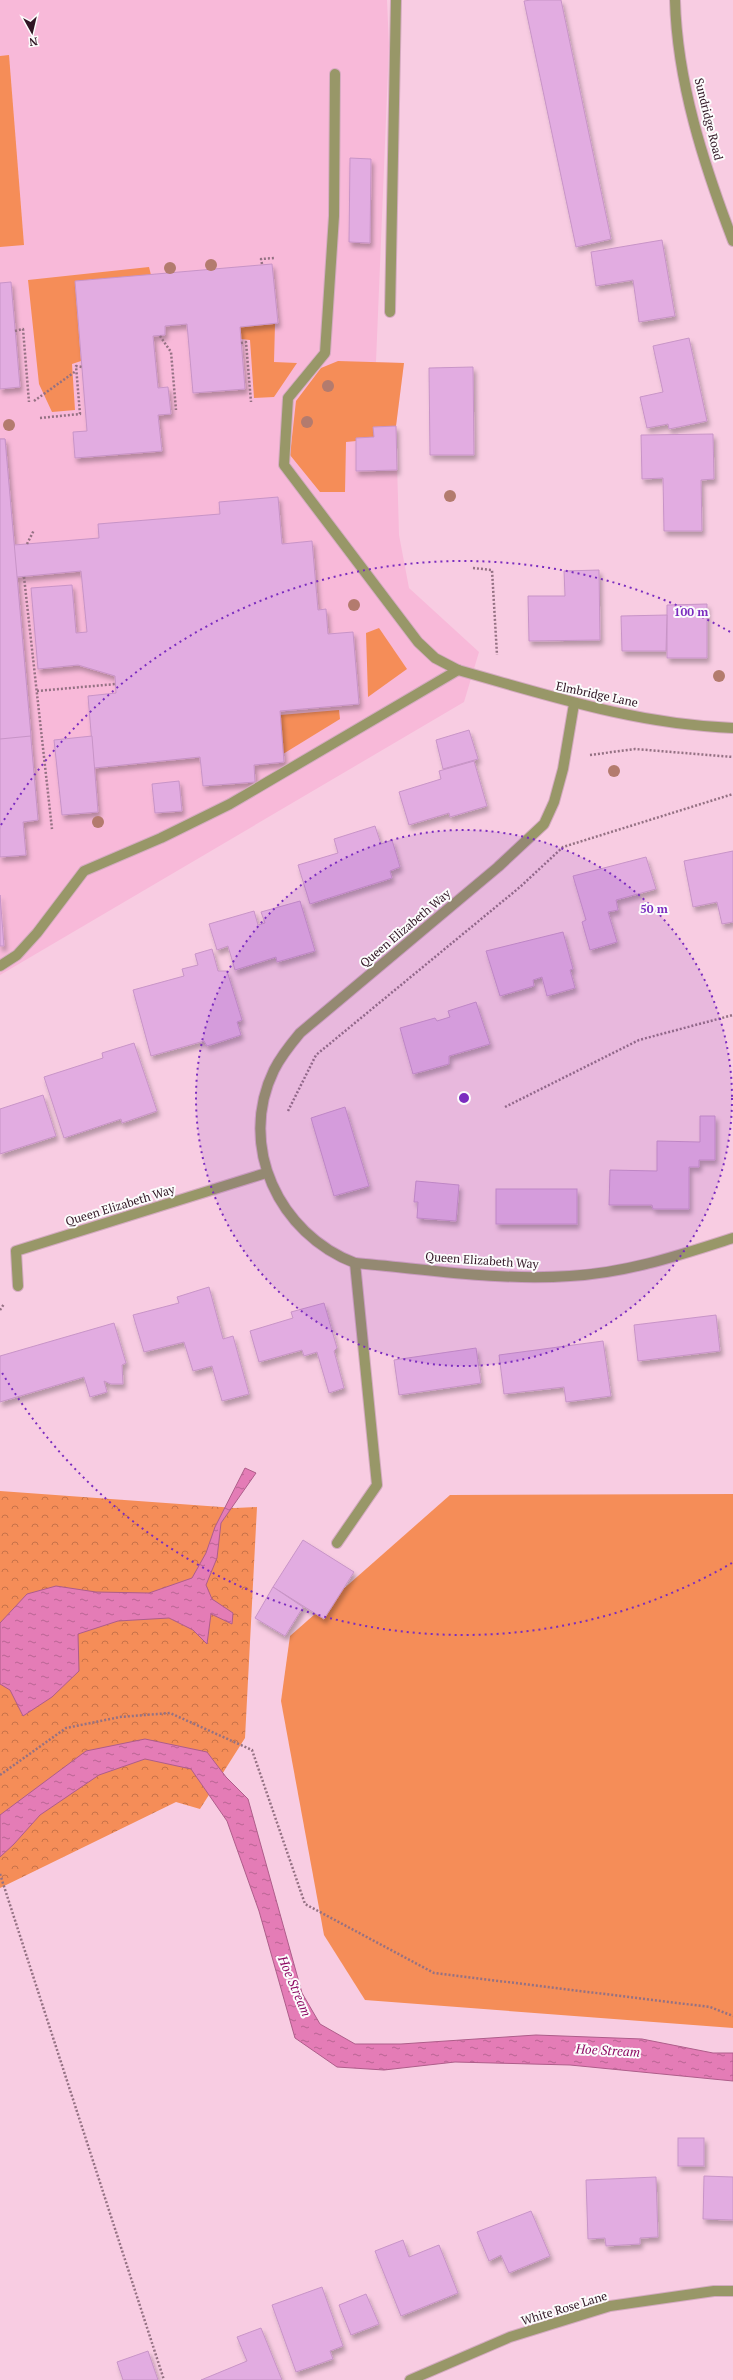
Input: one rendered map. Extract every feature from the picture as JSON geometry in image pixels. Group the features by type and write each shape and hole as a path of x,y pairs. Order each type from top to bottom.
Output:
{"street":[{"path":"390,312 396,0"},
{"name":"Sundridge Road","path":"675,0 679,43 699,143 733,241"},
{"name":"Elmbridge Lane","path":"335,74 334,216 325,353 288,398 284,465 418,642 435,658 458,670 574,704 645,718 733,728"},
{"path":"0,966 17,955 37,933 84,871 161,838 230,804 458,670"},
{"name":"Queen Elizabeth Way","path":"574,704 554,802 544,824 498,868 300,1033 285,1051 273,1071 263,1101 260,1129 260,1152 266,1173 286,1212 304,1232 338,1257 355,1263 528,1278 571,1276 658,1262 733,1238"},
{"name":"Queen Elizabeth Way","path":"18,1286 16,1251 266,1173"},
{"path":"337,1543 377,1485 355,1263"},
{"name":"White Rose Lane","path":"410,2380 510,2337 610,2306 714,2291 733,2291"}],"path":[{"path":"262,264 261,259 275,258"},
{"path":"15,331 23,329 28,402"},
{"path":"160,336 171,352 176,410"},
{"path":"241,343 246,342 251,402"},
{"path":"40,418 80,414 76,366 82,367"},
{"path":"34,401 77,371"},
{"path":"27,544 34,530"},
{"path":"473,568 492,570 499,682"},
{"path":"24,577 52,829"},
{"path":"37,690 116,684"},
{"path":"588,755 634,749 733,757"},
{"path":"286,1114 316,1055 520,887 563,847 733,794"},
{"path":"563,847 565,840"},
{"path":"505,1106 639,1040 733,1016"},
{"path":"0,1775 66,1728 120,1717 170,1713 252,1750 305,1904 434,1974 710,2007 733,2016"},
{"path":"0,1874 164,2380"}],"shaded area":[{"path":"0,0 387,0 389,46 376,362 404,363 396,426 399,535 409,588 479,652 464,702 0,975"}],"green space":[{"path":"9,55 24,245 0,247 0,56"},
{"path":"149,267 151,275 75,281 81,361 72,364 75,410 52,412 39,384 28,280"},
{"path":"275,324 274,362 297,363 274,397 254,398 250,340 241,339 240,327"},
{"path":"338,361 404,363 396,426 374,427 374,437 356,438 356,441 346,442 345,492 320,492 290,455 296,401 321,368"},
{"path":"379,628 407,669 368,697 366,633"},
{"path":"339,710 340,719 283,754 280,715"},
{"path":"0,1491 235,1508 257,1507 245,1738 200,1809 176,1802 0,1888"},
{"path":"733,1494 733,2028 365,2000 324,1935 281,1701 290,1636 450,1495"}],"water":[{"path":"245,1468 256,1473 221,1523 217,1558 206,1585 212,1599 233,1613 232,1624 211,1614 207,1644 193,1630 169,1618 118,1621 78,1634 79,1671 52,1697 23,1716 10,1690 0,1684 0,1623 27,1594 56,1586 96,1592 149,1593 192,1578 206,1553 215,1527"},
{"name":"Hoe Stream","path":"145,1739 207,1752 226,1777 248,1799 302,1993 320,2024 355,2044 401,2044 536,2035 642,2039 713,2053 733,2053 733,2081 570,2065 455,2062 384,2070 337,2067 295,2038 259,1911 227,1821 191,1769 145,1759 99,1775 40,1815 0,1857 0,1815 86,1751"}],"building":[{"path":"561,0 611,239 576,247 524,1"},
{"path":"350,158 371,159 370,243 349,242"},
{"path":"662,240 675,316 639,322 633,280 596,286 591,252"},
{"path":"272,264 278,323 240,327 245,389 193,393 187,324 165,326 165,335 153,336 158,388 168,387 171,414 158,415 162,451 75,458 73,432 87,431 75,281"},
{"path":"11,282 20,387 0,389 0,283"},
{"path":"689,338 707,421 669,429 668,424 647,428 640,397 663,392 653,346"},
{"path":"473,367 474,455 430,455 429,368"},
{"path":"396,426 397,470 356,471 356,438 374,437 373,427"},
{"path":"713,434 714,479 701,480 702,531 664,531 663,478 642,479 641,435"},
{"path":"0,439 5,439 14,545 99,538 98,524 220,514 219,502 278,497 282,544 312,541 318,610 326,609 328,634 353,632 359,704 280,711 284,762 254,765 255,782 203,786 200,757 94,768 88,696 116,693 115,676 78,665 38,669 31,588 72,585 76,633 87,632 81,571 17,577 38,820 23,822 26,855 0,857"},
{"path":"0,439 5,439 31,736 0,739"},
{"path":"599,570 600,640 529,641 528,596 565,596 564,571"},
{"path":"707,604 707,658 667,658 667,605"},
{"path":"667,615 666,651 622,651 621,616"},
{"path":"469,730 478,759 443,769 436,740"},
{"path":"92,736 98,812 62,815 54,740"},
{"path":"474,761 487,806 450,817 449,813 409,825 399,792 441,779 439,771"},
{"path":"179,781 182,811 155,813 152,784"},
{"path":"375,826 381,844 392,840 400,867 390,871 392,878 310,904 298,865 338,853 334,839"},
{"path":"733,851 733,922 722,924 717,902 693,907 684,861"},
{"path":"646,857 656,889 616,900 618,910 608,912 617,942 590,950 582,922 586,920 573,876"},
{"path":"0,895 4,946 0,946"},
{"path":"300,901 315,951 277,962 276,957 235,970 228,946 217,950 209,924 254,911 258,925 265,923 261,912"},
{"path":"563,932 573,969 570,970 575,988 547,996 542,977 533,980 534,986 500,996 486,951"},
{"path":"212,949 218,971 227,971 242,1020 237,1022 241,1035 207,1046 204,1041 151,1056 133,990 184,976 182,969 198,965 195,954"},
{"path":"476,1002 490,1044 449,1056 449,1064 413,1074 400,1028 435,1018 437,1021 450,1017 448,1011"},
{"path":"134,1043 157,1111 122,1123 121,1119 64,1138 44,1077 103,1058 102,1053"},
{"path":"43,1095 56,1136 0,1154 0,1109"},
{"path":"345,1107 369,1186 334,1196 311,1118"},
{"path":"700,1116 715,1116 715,1160 699,1160 699,1167 689,1167 689,1209 653,1209 652,1205 609,1205 610,1170 657,1171 657,1141 700,1142"},
{"path":"416,1181 459,1185 456,1221 417,1218 418,1202 414,1202"},
{"path":"496,1189 577,1189 577,1224 496,1224"},
{"path":"209,1287 223,1339 233,1336 249,1394 222,1401 212,1366 193,1371 184,1342 144,1352 133,1315 179,1303 177,1297"},
{"path":"324,1303 337,1348 334,1351 344,1388 329,1393 317,1352 304,1356 302,1350 259,1362 250,1331 293,1318 291,1312"},
{"path":"716,1315 720,1351 638,1361 634,1325"},
{"path":"114,1323 126,1363 122,1365 123,1384 111,1384 104,1381 107,1392 90,1397 84,1377 0,1402 0,1356"},
{"path":"603,1341 611,1396 566,1402 564,1387 504,1394 499,1355"},
{"path":"476,1348 481,1383 399,1395 394,1360"},
{"path":"303,1540 354,1572 324,1619 273,1587"},
{"path":"273,1587 303,1607 285,1636 255,1618"},
{"path":"678,2138 704,2138 704,2166 678,2166"},
{"path":"704,2176 733,2177 733,2220 703,2219"},
{"path":"656,2177 658,2237 640,2238 640,2244 606,2246 605,2238 588,2239 586,2180"},
{"path":"531,2211 550,2256 509,2273 501,2255 489,2261 477,2232"},
{"path":"403,2240 409,2257 439,2245 458,2293 401,2316 375,2251"},
{"path":"322,2287 343,2346 330,2351 333,2359 296,2372 272,2305"},
{"path":"366,2294 379,2324 351,2335 339,2305"},
{"path":"261,2328 282,2380 201,2380 247,2361 237,2337"},
{"path":"148,2351 158,2380 123,2380 117,2362"}]}
